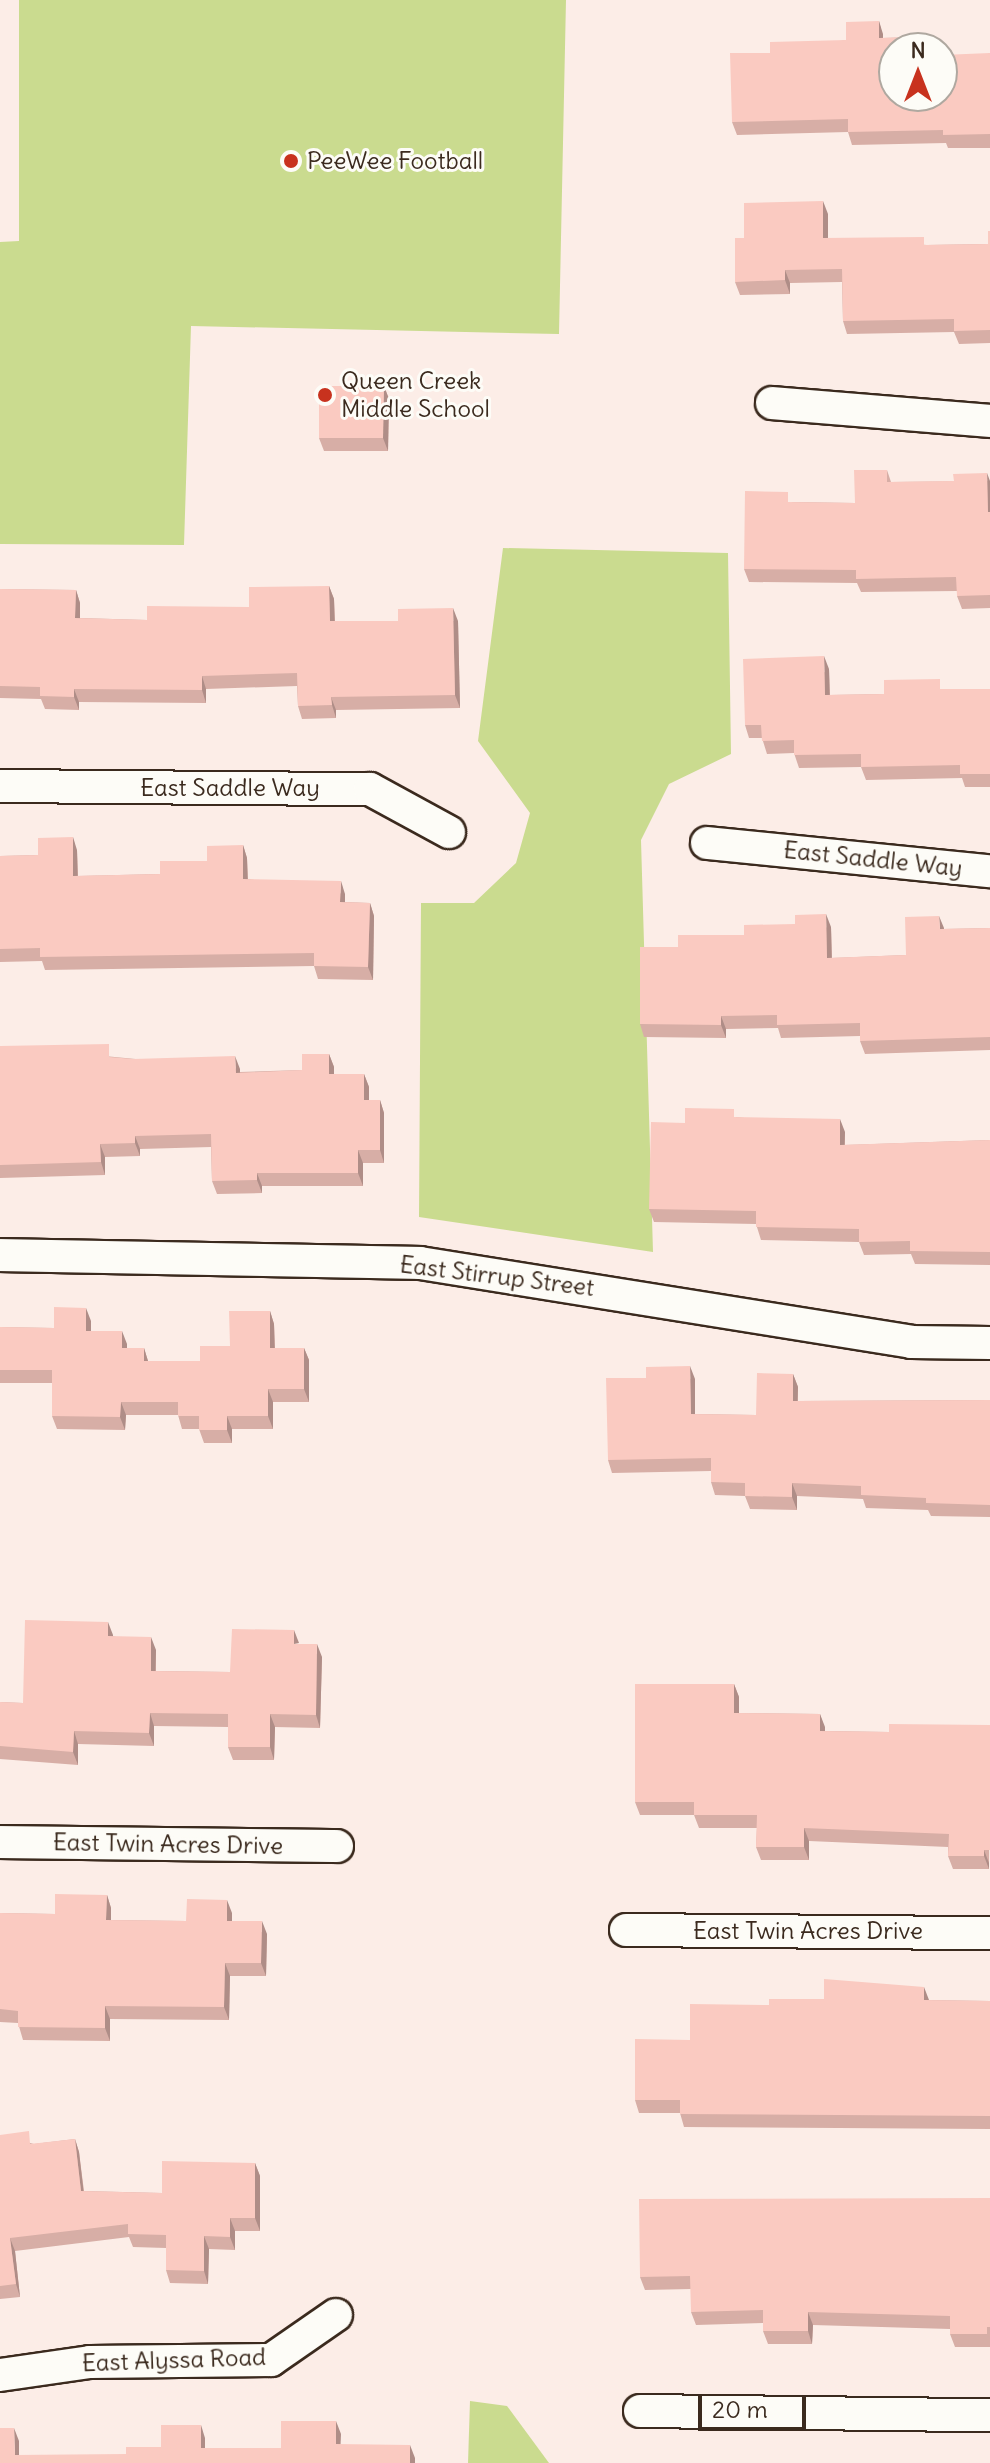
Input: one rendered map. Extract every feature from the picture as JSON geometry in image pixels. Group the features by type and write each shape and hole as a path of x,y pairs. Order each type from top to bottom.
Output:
{"street":[{"path":"772,403 990,421"},
{"name":"East Saddle Way","path":"0,786 370,789 449,832"},
{"name":"East Saddle Way","path":"707,843 990,871"},
{"name":"East Stirrup Street","path":"0,1255 420,1263 911,1342 990,1343"},
{"name":"East Twin Acres Drive","path":"0,1842 337,1846"},
{"name":"East Twin Acres Drive","path":"626,1930 990,1933"},
{"name":"East Alyssa Road","path":"0,2375 90,2362 271,2360 336,2315"},
{"path":"640,2411 990,2415"}],"green space":[{"name":"PeeWee Football","path":"19,0 566,0 559,334 191,326 184,545 0,544 0,242 19,241"},
{"path":"503,548 728,553 731,754 669,784 641,840 653,1252 419,1217 421,903 474,903 516,863 530,813 478,741"},
{"path":"470,2401 507,2406 549,2463 468,2463"}],"building":[{"path":"879,21 878,112 958,112 958,54 990,53 990,134 943,135 943,130 848,132 848,119 732,122 730,53 770,53 770,42 846,40 846,22"},
{"path":"823,201 823,238 924,237 924,245 988,244 990,231 990,330 954,331 954,319 843,321 842,269 785,270 785,280 735,282 735,238 744,238 744,203"},
{"path":"319,386 384,386 383,438 319,438"},
{"path":"854,470 887,470 887,482 954,481 953,474 987,473 990,595 957,596 956,577 856,579 856,570 744,569 745,491 788,492 788,502 855,503"},
{"path":"329,586 330,621 398,621 398,609 453,608 455,695 331,697 332,705 298,706 297,673 202,676 202,690 74,689 74,697 40,696 40,687 0,686 0,589 76,590 75,618 147,620 147,606 249,607 249,587"},
{"path":"824,656 825,695 884,694 884,680 940,679 940,689 990,689 990,774 960,774 960,765 861,767 861,754 794,755 794,740 762,741 761,725 745,725 743,659"},
{"path":"73,837 73,876 160,874 160,861 207,861 207,846 243,845 243,879 341,881 340,902 370,903 368,967 314,966 314,953 40,957 40,948 0,949 0,856 38,855 38,838"},
{"path":"826,914 827,958 906,955 905,917 939,916 940,929 990,928 990,1037 860,1041 860,1023 777,1025 777,1015 721,1016 721,1025 640,1024 640,947 678,947 678,935 744,935 744,925 795,924 795,915"},
{"path":"109,1044 109,1057 235,1056 236,1073 302,1070 302,1054 329,1054 329,1074 364,1074 364,1100 380,1100 380,1150 358,1150 358,1173 257,1173 257,1180 212,1181 211,1134 135,1136 135,1143 100,1144 101,1162 0,1165 0,1046"},
{"path":"685,1108 734,1109 734,1117 840,1119 840,1145 990,1140 990,1252 910,1251 910,1241 859,1242 859,1229 756,1227 756,1211 649,1209 651,1122 685,1123"},
{"path":"54,1307 86,1308 86,1331 122,1331 122,1348 144,1348 144,1361 200,1361 200,1346 230,1346 229,1311 270,1311 270,1348 304,1348 304,1389 268,1389 268,1416 227,1416 227,1430 199,1430 199,1416 178,1416 178,1402 121,1402 120,1417 52,1416 52,1370 0,1370 0,1327 54,1328"},
{"path":"690,1366 691,1414 756,1415 757,1373 793,1374 793,1401 990,1400 990,1505 926,1503 926,1498 861,1495 861,1486 792,1483 792,1497 745,1496 745,1483 711,1482 711,1458 608,1460 606,1378 646,1378 646,1367"},
{"path":"25,1620 108,1622 108,1636 151,1637 151,1671 230,1672 232,1629 294,1630 294,1644 317,1644 316,1715 270,1714 270,1747 228,1747 228,1714 150,1713 149,1733 74,1731 73,1752 0,1746 0,1702 23,1703"},
{"path":"635,1684 734,1684 734,1713 820,1714 820,1731 889,1732 889,1724 990,1725 990,1850 984,1850 984,1856 948,1856 949,1834 804,1828 804,1847 756,1847 757,1815 694,1815 694,1802 635,1802"},
{"path":"55,1894 107,1895 106,1920 186,1921 187,1899 227,1900 227,1921 262,1921 261,1963 225,1963 224,2007 105,2006 105,2028 18,2027 18,2011 0,2009 0,1913 55,1914"},
{"path":"824,1979 924,1987 924,2000 990,2001 990,2116 680,2114 680,2100 635,2100 635,2039 690,2040 690,2004 769,2005 769,1999 824,1999"},
{"path":"29,2131 30,2144 75,2139 81,2191 162,2193 162,2161 255,2163 255,2218 230,2218 230,2237 204,2236 204,2271 166,2270 166,2235 128,2234 128,2224 10,2238 16,2284 0,2286 0,2135"},
{"path":"990,2198 990,2327 987,2327 987,2334 950,2334 950,2316 808,2312 808,2331 763,2331 763,2310 691,2312 690,2276 640,2277 639,2199"},
{"path":"281,2421 336,2421 336,2444 410,2445 410,2463 0,2463 0,2428 14,2428 15,2455 126,2454 126,2447 161,2447 161,2425 201,2425 201,2448 281,2448"}],"place":[{"name":"PeeWee Football","path":"291,161"},
{"name":"Queen Creek Middle School","path":"325,395"}]}
